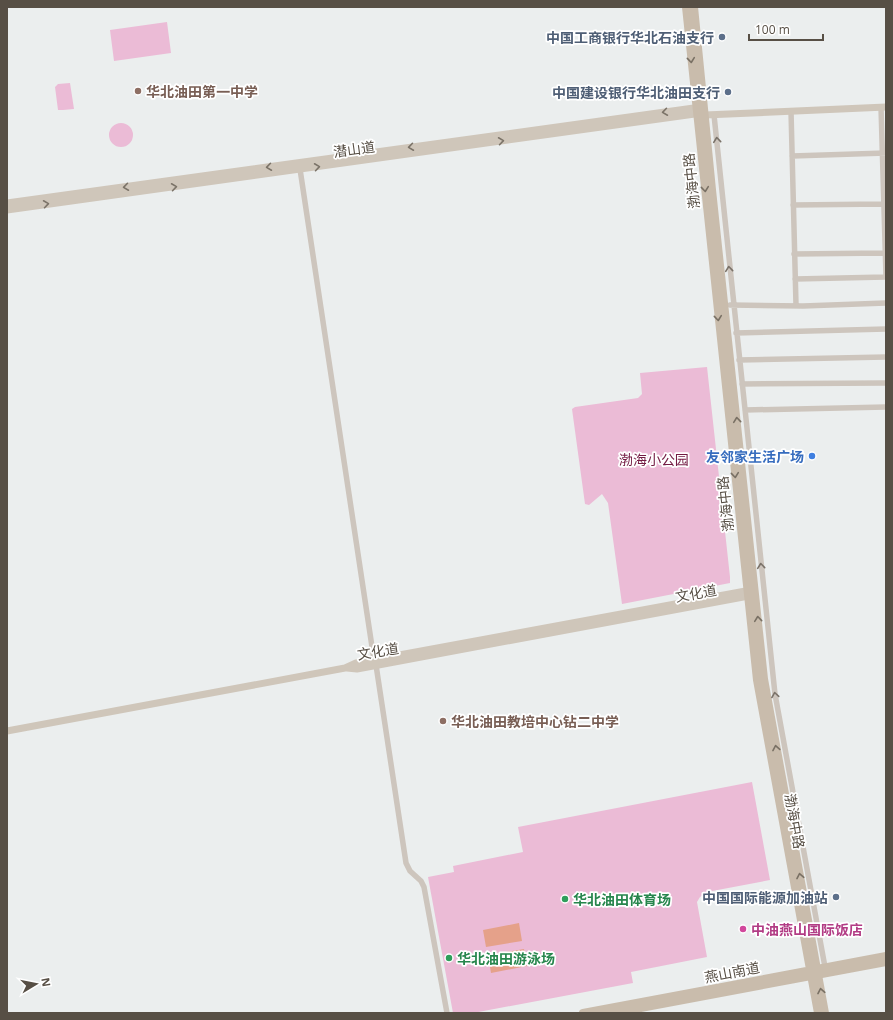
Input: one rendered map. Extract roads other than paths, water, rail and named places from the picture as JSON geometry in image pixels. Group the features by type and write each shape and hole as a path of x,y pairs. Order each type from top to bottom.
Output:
{"main road":[{"name":"渤海中路","path":"686,7 701,111 724,304 759,692 816,972"},
{"name":"渤海中路","path":"694,7 701,111 751,593"},
{"path":"701,111 714,115 883,107"},
{"name":"潜山道","path":"7,210 701,111"},
{"name":"潜山道","path":"7,203 701,111"},
{"name":"文化道","path":"7,731 345,668 357,669 375,662 751,593"},
{"name":"燕山南道","path":"614,1013 816,972 886,956"},
{"name":"燕山南道","path":"583,1013 816,972 886,962"},
{"path":"816,972 818,1013"},
{"path":"816,972 826,1013"}],"street":[{"path":"795,279 886,277 883,107"},
{"path":"791,111 796,305"},
{"path":"714,115 775,694 816,972"},
{"path":"792,156 884,154"},
{"path":"300,169 406,863 410,871 421,881 424,887 447,1013"},
{"path":"794,205 884,204"},
{"path":"794,254 885,253"},
{"path":"724,304 796,305 886,303"},
{"path":"736,333 886,329"},
{"path":"739,360 886,357"},
{"path":"742,384 886,383"},
{"path":"745,410 886,407"}],"place":[{"name":"中国工商银行华北石油支行","path":"722,37"},
{"name":"华北油田第一中学","path":"138,91"},
{"name":"中国建设银行华北油田支行","path":"728,92"},
{"name":"友邻家生活广场","path":"812,456"},
{"name":"华北油田教培中心钻二中学","path":"443,721"},
{"name":"中国国际能源加油站","path":"836,897"},
{"name":"华北油田体育场","path":"565,899"},
{"name":"中油燕山国际饭店","path":"743,929"},
{"name":"华北油田游泳场","path":"449,958"}],"park label":[{"name":"渤海小公园","path":"654,459"}]}
